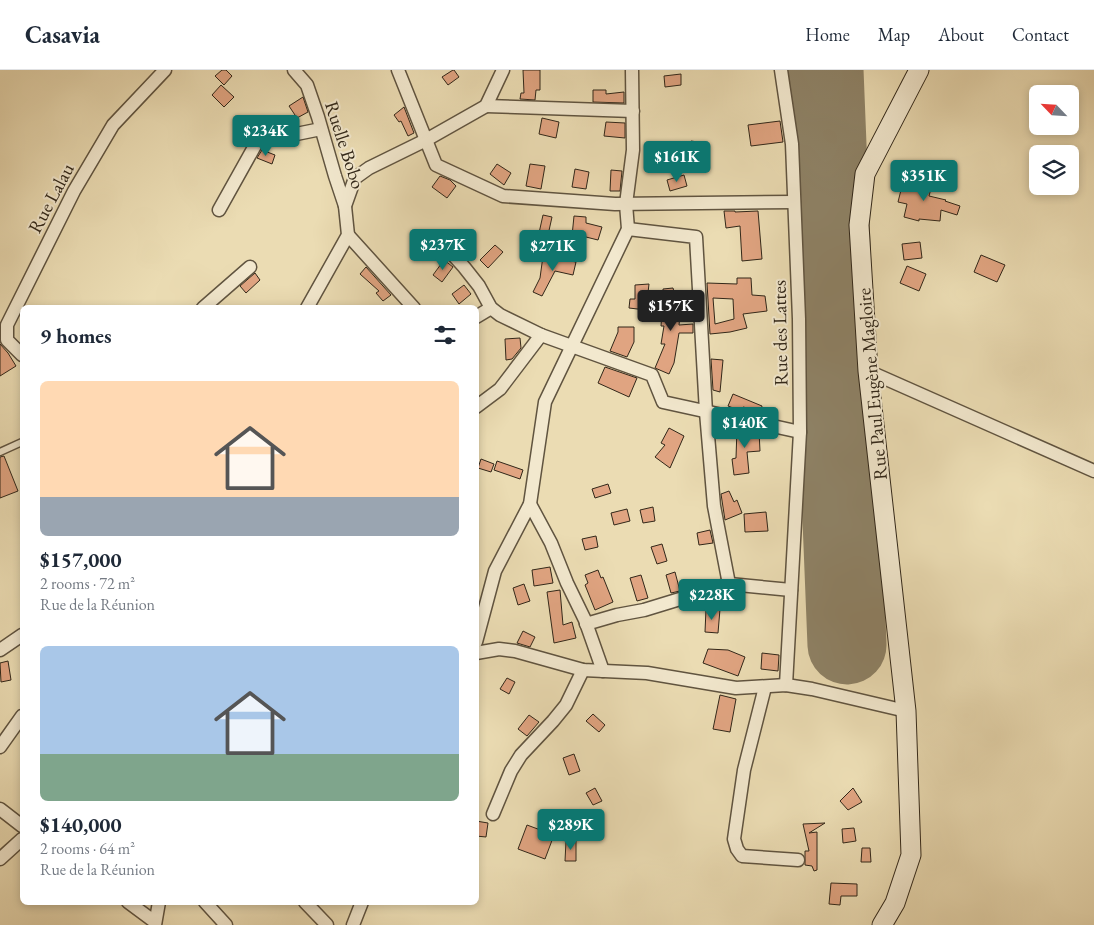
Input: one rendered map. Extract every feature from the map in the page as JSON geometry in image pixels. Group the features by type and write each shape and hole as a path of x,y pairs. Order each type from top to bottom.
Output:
{"main road":[{"name":"Rue Paul Eugène Magloire","path":"882,925 895,903 911,855 906,711 868,372 859,225 865,174 919,70"}],"street":[{"name":"Rue Lalau","path":"20,353 7,340 7,325 74,191 113,126 165,70"},
{"name":"Ruelle Bobo","path":"294,70 306,85 345,206"},
{"path":"398,70 436,165 502,196 626,204 794,202"},
{"path":"486,106 504,70"},
{"path":"479,628 495,571 530,504 546,402 628,229 626,204 633,150 632,70"},
{"name":"Rue des Lattes","path":"781,70 792,144 799,319 800,432 786,685"},
{"path":"309,305 348,235 345,206 355,178 369,168 426,140 486,106 633,111"},
{"path":"219,210 256,142 321,129"},
{"path":"628,229 696,237 706,412 714,506 729,584"},
{"path":"348,235 411,305"},
{"path":"445,246 464,266 479,286 491,308 500,315 541,335 652,374 663,402 800,432"},
{"path":"206,305 250,267"},
{"path":"479,315 491,308"},
{"path":"479,405 500,389 541,335"},
{"path":"868,372 1094,470"},
{"path":"530,504 551,544 586,624 603,671"},
{"path":"586,624 644,610 729,584 791,590"},
{"path":"0,650 20,636"},
{"path":"479,652 499,649 582,670 647,673 736,688 786,685 812,689 906,711"},
{"path":"493,814 511,771 521,755 566,704 582,670"},
{"path":"765,686 744,770 734,839 737,849 742,856 798,860"},
{"path":"0,747 20,719"},
{"path":"0,810 20,825"},
{"path":"0,859 20,841"},
{"path":"132,905 155,923 158,905"},
{"path":"207,905 226,925"},
{"path":"308,905 327,925"},
{"path":"353,925 361,905"}],"lane":[{"path":"0,452 20,443"}],"building":[{"path":"222,70 226,70 232,76 224,85 215,76"},
{"path":"453,70 459,77 448,85 442,77"},
{"path":"523,70 540,70 540,90 536,90 535,100 520,99 521,93 524,93"},
{"path":"681,74 681,85 665,87 664,76"},
{"path":"221,85 234,97 224,107 212,95"},
{"path":"593,90 606,90 606,94 624,92 624,103 593,102"},
{"path":"303,97 308,112 297,118 289,106"},
{"path":"404,107 414,133 408,136 401,121 399,122 394,115"},
{"path":"542,118 559,122 556,138 539,134"},
{"path":"780,121 783,142 751,146 748,125"},
{"path":"606,122 625,123 625,138 604,136"},
{"path":"691,141 704,143 701,153 689,150"},
{"path":"676,148 688,151 683,158 680,169 670,166"},
{"path":"262,150 275,155 272,164 257,158"},
{"path":"497,164 511,173 504,185 490,174"},
{"path":"530,164 545,166 541,189 526,186"},
{"path":"575,169 589,172 586,189 572,187"},
{"path":"611,170 622,171 620,191 610,191"},
{"path":"684,175 687,186 670,191 667,180"},
{"path":"440,176 450,180 456,186 447,198 432,187"},
{"path":"907,178 919,185 921,178 933,181 929,196 960,206 957,215 941,210 940,221 919,219 919,221 904,217 907,204 898,202"},
{"path":"724,211 758,211 762,259 742,261 740,226 726,228"},
{"path":"543,215 552,217 548,235 539,233"},
{"path":"574,216 586,217 586,223 602,227 598,240 572,236"},
{"path":"920,242 922,258 904,260 902,244"},
{"path":"495,245 503,252 488,268 480,260"},
{"path":"981,255 1005,265 997,282 974,272"},
{"path":"543,256 576,262 573,275 555,271 542,296 533,292 540,278"},
{"path":"444,260 453,267 442,282 433,275"},
{"path":"907,266 926,274 919,291 900,283"},
{"path":"366,267 391,295 383,301 376,293 379,291 360,274"},
{"path":"255,273 260,280 246,293 240,286"},
{"path":"737,278 751,278 752,295 765,296 767,311 743,314 747,328 710,334 707,283 737,284","holes":["713,298 733,299 734,319 715,324"]},
{"path":"649,284 646,310 629,308 630,299 635,299 635,285"},
{"path":"464,285 471,294 459,304 452,294"},
{"path":"673,288 680,315 679,325 693,324 693,333 679,333 674,363 669,374 655,368 665,344 661,344 664,326 661,326 662,312 667,312 663,289"},
{"path":"618,327 634,327 634,342 627,357 610,351 618,332"},
{"path":"520,338 521,348 512,359 506,360 505,339"},
{"path":"0,344 16,366 0,376"},
{"path":"711,359 723,360 720,392 713,390"},
{"path":"605,367 637,378 629,397 598,383"},
{"path":"733,394 762,406 761,411 743,407 741,411 728,406"},
{"path":"669,428 684,436 670,468 655,457 665,445 661,443"},
{"path":"737,428 759,431 760,451 747,452 749,473 734,475 732,459 736,458"},
{"path":"4,456 18,491 0,498 0,457"},
{"path":"481,459 494,464 491,472 479,468"},
{"path":"497,461 523,470 520,479 494,470"},
{"path":"608,484 611,493 595,498 592,489"},
{"path":"729,491 734,502 737,500 742,513 725,520 721,494"},
{"path":"653,507 655,521 643,523 640,510"},
{"path":"627,509 630,521 614,525 611,513"},
{"path":"766,512 768,531 745,532 744,514"},
{"path":"710,530 713,543 699,545 697,533"},
{"path":"596,536 598,547 585,550 582,539"},
{"path":"662,544 667,561 657,564 651,547"},
{"path":"550,567 553,583 534,586 532,570"},
{"path":"598,570 601,578 603,577 613,602 595,610 585,585 588,583 585,575"},
{"path":"675,572 680,591 671,593 666,575"},
{"path":"641,575 648,598 637,601 630,578"},
{"path":"524,584 530,601 518,605 513,588"},
{"path":"560,590 563,625 572,622 576,638 554,643 547,592"},
{"path":"706,609 720,609 718,633 705,632"},
{"path":"523,631 535,637 530,647 517,643"},
{"path":"708,649 728,650 745,657 738,676 703,663"},
{"path":"762,653 779,655 778,671 761,669"},
{"path":"8,661 11,680 1,682 0,663"},
{"path":"507,678 515,682 509,694 500,689"},
{"path":"720,695 736,699 730,732 713,729"},
{"path":"593,714 605,725 599,732 586,721"},
{"path":"529,715 539,722 527,736 518,729"},
{"path":"574,754 580,771 569,775 563,758"},
{"path":"595,788 602,801 593,805 586,793"},
{"path":"853,788 862,802 848,810 840,801"},
{"path":"479,822 488,823 486,837 479,836"},
{"path":"825,823 809,833 817,832 817,870 814,871 812,866 805,865 805,851 809,851 803,824"},
{"path":"527,825 554,835 545,859 518,849"},
{"path":"854,828 856,841 843,843 842,829"},
{"path":"566,841 576,841 576,861 565,861"},
{"path":"862,848 870,848 871,862 861,862"},
{"path":"831,883 857,884 857,896 841,896 840,905 829,904"}],"runway":[{"path":"824,70 847,645"}]}
